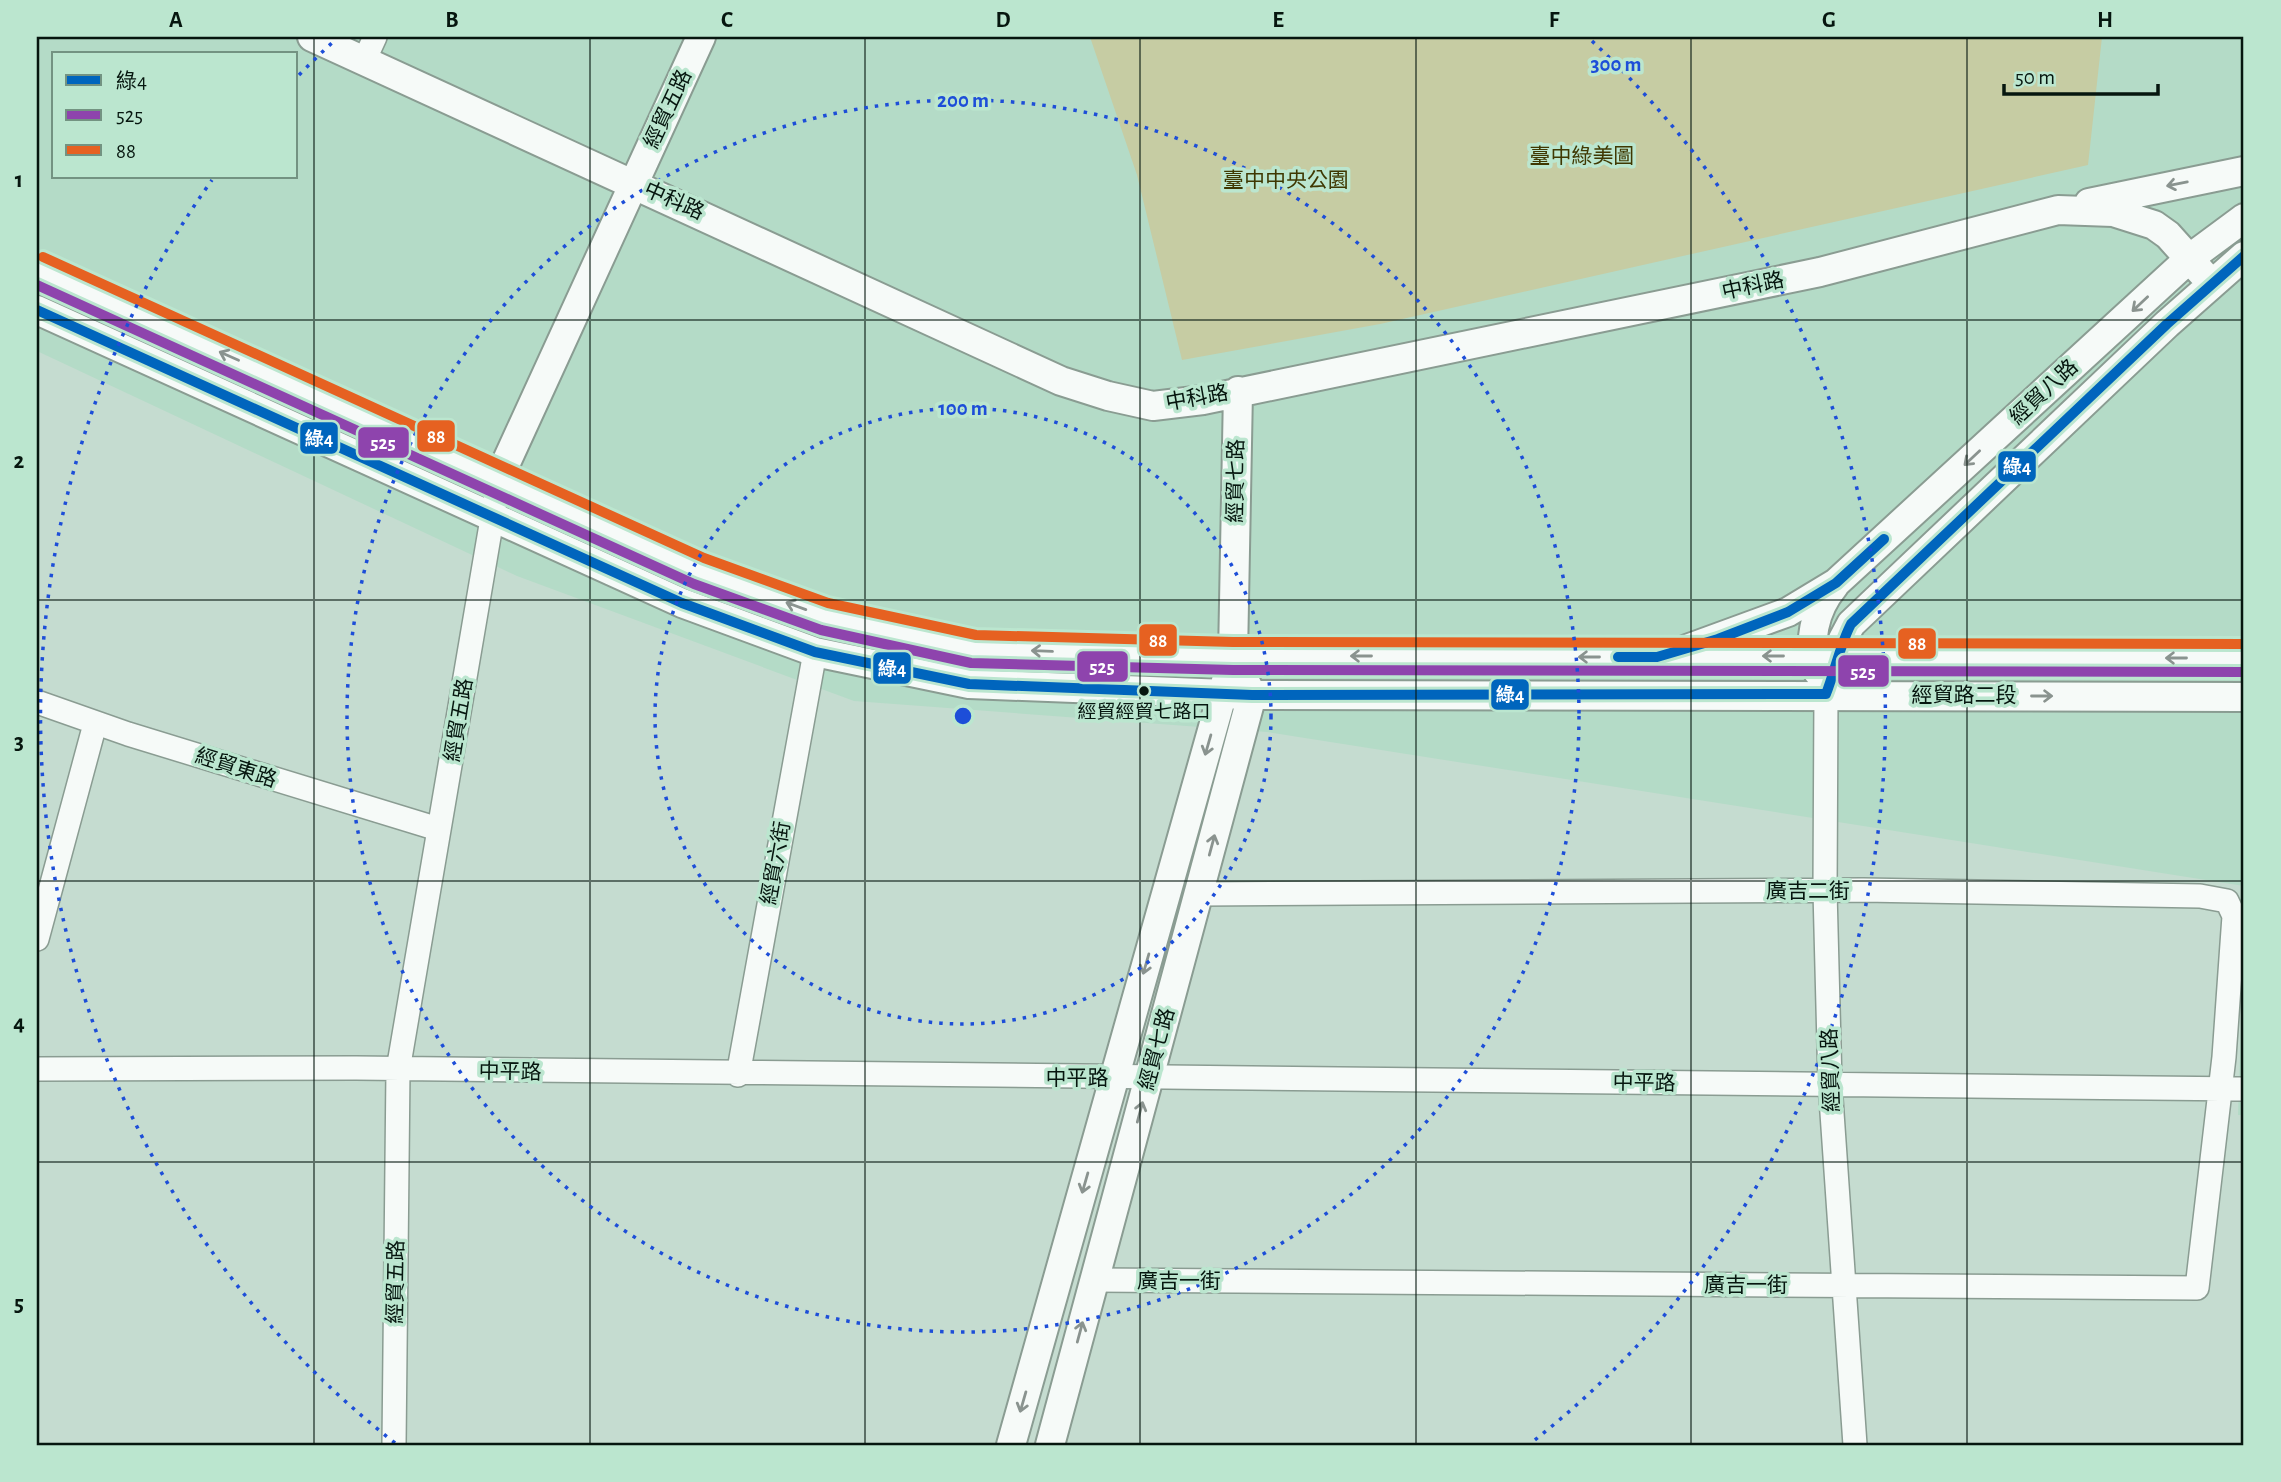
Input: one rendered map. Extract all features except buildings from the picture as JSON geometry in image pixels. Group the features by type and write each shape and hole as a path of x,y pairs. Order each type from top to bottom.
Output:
{"street":[{"name":"中科路","path":"312,37 370,49 634,183 1061,381 1108,396 1153,406 1820,272 2058,210 2244,172"},
{"name":"經貿五路","path":"394,1445 398,1070 499,478 701,37"},
{"name":"中科路","path":"2058,210 2113,212 2138,218 2168,235 2211,283"},
{"path":"2190,258 2244,218"},
{"path":"2211,283 2244,256"},
{"name":"經貿八路","path":"1657,657 1764,623 1802,606 1836,583 2190,258"},
{"name":"經貿路二段","path":"37,270 699,571 824,616 974,649 1233,656 2244,658"},
{"name":"經貿八路","path":"1826,694 1841,656 1843,639 1851,624 2211,283"},
{"name":"經貿路二段","path":"37,310 682,603 815,652 970,684 1252,695 1826,694 2244,698"},
{"name":"經貿七路","path":"1011,1445 1233,656 1238,391"},
{"name":"經貿八路","path":"1836,583 1817,613 1812,656 1826,694 1825,891 1830,1084 1855,1445"},
{"name":"經貿六街","path":"738,1075 815,652"},
{"name":"經貿七路","path":"1050,1445 1252,695 1233,656"},
{"name":"經貿東路","path":"37,702 95,724 438,829"},
{"path":"37,939 95,724"},
{"name":"廣吉二街","path":"1199,894 1825,891 2200,896 2227,901 2234,916 2220,1088"},
{"name":"中平路","path":"37,1069 398,1070 2244,1089"},
{"name":"廣吉一街","path":"1094,1280 2197,1288 2220,1088"}],"shaded area":[{"path":"37,37 2244,37 2244,886 1267,732 854,701 517,576 37,351"},
{"path":"2244,938 2244,1115 2238,1115"}],"green space":[{"path":"1090,37 2102,37 2088,165 1380,324 1182,360 1137,175"}],"transit line":[{"name":"綠4","path":"37,310 682,603 815,652 969,684 1252,695 1826,694 1851,624 2167,324 2244,256"},
{"name":"88","path":"43,257 704,558 828,603 976,635 1233,642 2244,644"},
{"name":"525","path":"37,285 694,584 821,630 971,663 1233,670 2244,672"},
{"name":"綠4","path":"1618,657 1657,657 1718,639 1788,612 1836,583 1884,539"}],"place":[{"name":"經貿經貿七路口","path":"1144,691"}],"park label":[{"name":"臺中綠美圖","path":"1582,156"},
{"name":"臺中中央公園","path":"1286,180"}]}
